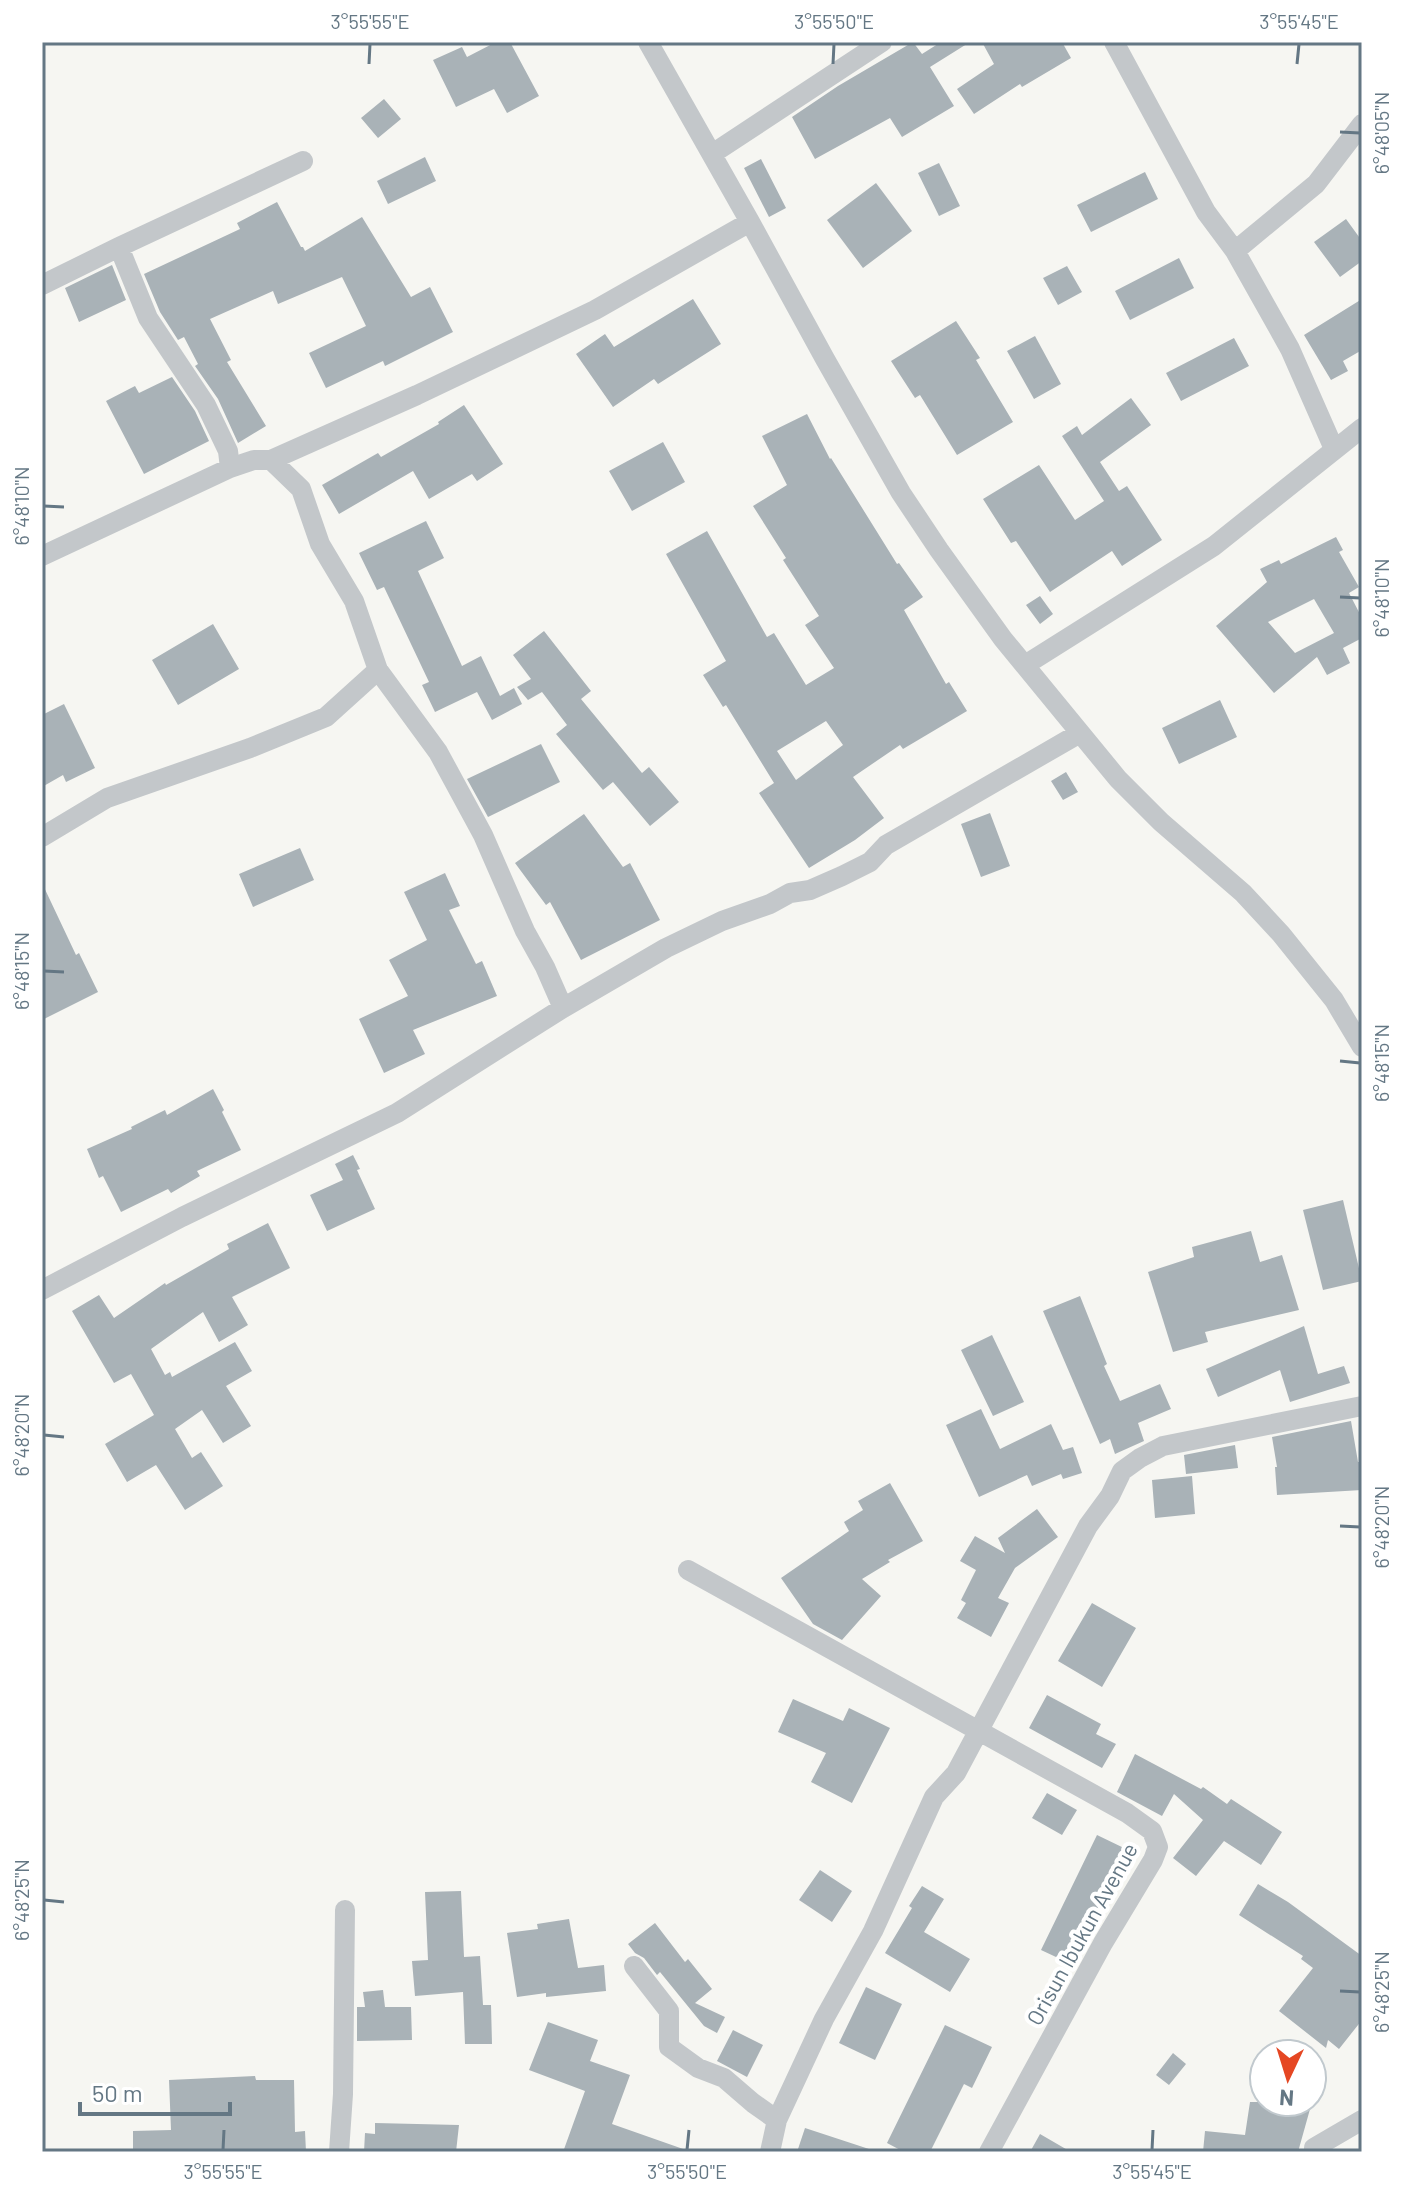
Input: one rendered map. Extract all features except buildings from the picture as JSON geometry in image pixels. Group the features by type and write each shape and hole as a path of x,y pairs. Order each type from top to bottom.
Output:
{"street":[{"path":"648,42 901,493 939,550 1003,639 1118,779 1161,822 1243,893 1281,934 1334,1000 1362,1047"},
{"path":"712,154 882,42"},
{"path":"1114,42 1206,212 1235,251 1290,349 1334,449"},
{"path":"1235,251 1316,184 1362,124"},
{"path":"42,285 303,161"},
{"path":"42,556 230,468 254,460 271,460 417,395 595,310 750,222"},
{"path":"119,247 148,318 206,405 228,451 230,468"},
{"path":"1025,665 1214,546 1362,428"},
{"path":"271,460 301,489 320,544 354,601 378,670 438,752 483,835 563,1008"},
{"path":"42,837 107,798 250,748 326,717 378,670"},
{"path":"42,1290 182,1217 397,1113 563,1008 666,948 722,921 770,904 790,893 810,890 870,862 886,845 1080,733"},
{"path":"770,2152 777,2120 824,2019 873,1931 934,1797 956,1773 1088,1526 1110,1496 1122,1471 1163,1446 1362,1406"},
{"name":"Orisun Ibukun Avenue","path":"688,1570 1127,1813 1152,1831 1158,1847 989,2152"},
{"path":"339,2152 343,2094 345,1910"},
{"path":"634,1966 669,2011 669,2047 698,2068 724,2078 777,2120"},
{"path":"1314,2152 1314,2148 1362,2120"}]}
